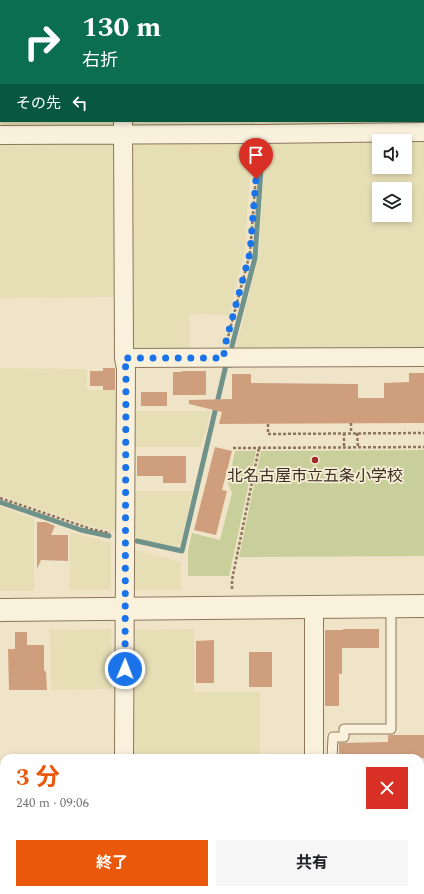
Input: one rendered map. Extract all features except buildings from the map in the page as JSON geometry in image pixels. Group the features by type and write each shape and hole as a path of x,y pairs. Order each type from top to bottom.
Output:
{"street":[{"path":"124,128 124,358 126,369 124,754"},
{"path":"0,135 124,128 259,134 424,132"},
{"path":"124,358 424,357"},
{"path":"0,610 424,606"},
{"path":"314,607 314,754"}],"lane":[{"path":"332,754 333,737 344,737 344,729 391,729 391,607"}],"path":[{"path":"224,358 224,349 250,253 259,134"},
{"path":"351,423 351,433"},
{"path":"268,424 268,434 424,433"},
{"path":"344,433 344,447"},
{"path":"358,433 358,447"},
{"path":"233,448 424,447"},
{"path":"232,594 232,580 259,448"},
{"path":"0,498 91,529 126,536"}],"shaded area":[{"path":"0,122 114,122 114,129 0,130"},
{"path":"132,122 255,122 255,128 132,128"},
{"path":"268,122 424,122 424,128 268,128"},
{"path":"412,135 424,135 424,351 239,353 236,348 259,253 266,139 372,136 372,174 412,174"},
{"path":"0,140 114,143 115,297 0,298"},
{"path":"252,140 245,250 229,315 190,314 190,353 134,353 132,142"},
{"path":"0,368 87,369 87,390 119,390 118,532 90,526 0,496"},
{"path":"132,411 211,411 201,447 133,447"},
{"path":"132,491 193,491 179,548 133,538"},
{"path":"0,506 34,519 34,591 0,591"},
{"path":"70,532 111,543 111,590 70,590"},
{"path":"135,550 181,562 181,590 135,590"},
{"path":"111,629 112,689 51,690 50,630"},
{"path":"194,629 194,692 260,692 260,754 133,754 135,630"}],"green space":[{"path":"424,450 424,556 239,557 261,451"},
{"path":"235,451 256,451 229,576 188,576 188,551 192,533 220,540 232,493 228,483"}],"waterway":[{"path":"232,346 255,258 263,139"},
{"path":"137,541 182,551 226,365 231,365"},
{"path":"0,502 81,530 109,536"}],"place":[{"name":"北名古屋市立五条小学校","path":"315,460"}],"route":[{"path":"125,669 126,369 124,358 224,358 224,349 250,253 256,179"}]}
